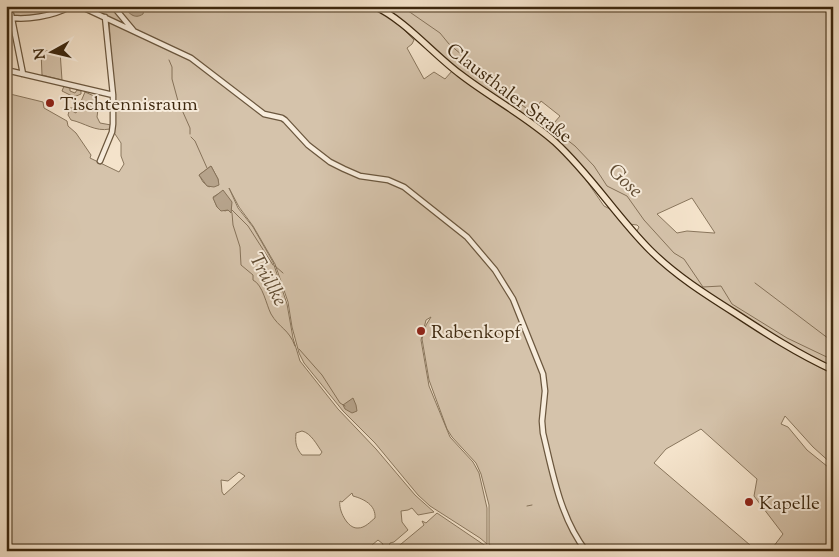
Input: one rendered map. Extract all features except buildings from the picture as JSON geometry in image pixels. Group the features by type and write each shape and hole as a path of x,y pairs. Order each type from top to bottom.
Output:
{"main road":[{"name":"Clausthaler Straße","path":"374,6 392,16 455,70 555,142 582,170 629,228 666,265 706,295 764,332 804,356 833,370"}],"street":[{"path":"9,17 42,15 71,6"},
{"path":"80,6 191,58 264,114 285,120 308,145 344,170 360,176 388,180 404,187 467,237 495,270 513,299 543,374 545,391 542,421 543,433 563,511 586,551"},
{"path":"113,6 135,33"},
{"path":"6,7 10,11 9,17 22,74"},
{"path":"100,161 112,130 113,95 105,18"},
{"path":"6,70 113,95"}],"shaded area":[{"path":"9,6 68,6 39,15 14,16"},
{"path":"85,6 111,6 127,25 125,26"},
{"path":"116,6 366,6 382,13 397,23 414,40 407,48 424,79 434,72 445,79 452,71 516,114 554,143 585,177 604,206 612,210 635,239 665,266 833,372 833,465 813,447 785,416 781,424 788,427 807,450 833,471 833,551 770,551 783,534 754,496 757,479 701,429 666,449 654,463 757,551 497,551 489,544 489,505 481,474 476,463 447,429 429,380 422,339 426,325 431,317 426,320 421,340 429,386 450,437 473,462 479,473 487,508 487,544 430,506 418,495 375,443 343,411 304,363 299,353 288,302 275,264 253,226 239,207 229,188 238,208 253,227 273,262 287,304 293,338 300,361 338,409 376,449 415,495 434,512 418,515 412,508 401,511 402,522 408,530 394,542 390,543 389,546 395,549 424,525 422,521 426,523 437,513 493,551 380,551 383,544 378,540 372,545 375,551 6,551 6,93 43,102 44,108 67,121 68,126 76,133 91,155 90,158 119,172 124,164 121,156 121,143 113,131 114,100 109,20 137,35 140,34","holes":["211,166 218,182 209,187 199,175","223,191 231,204 231,213 228,210 225,211 217,207 213,197","302,431 308,434 322,452 320,455 302,455 296,445 296,433","239,472 245,476 224,495 221,480 228,481","352,493 353,496 371,506 374,510 375,518 363,527 354,527 344,518 340,509 340,501 342,502"]},
{"path":"123,6 145,7 143,14 134,16"},
{"path":"379,6 833,6 833,369 805,355 707,293 667,264 636,233 639,227 629,224 567,151 481,87","holes":["541,101 560,116 554,123 536,109","692,198 715,233 687,231 677,233 657,214"]},
{"path":"41,51 60,51 62,80 42,75"},
{"path":"64,86 70,88 70,91 75,93 77,90 81,91 81,94 74,97 62,91"},
{"path":"85,92 94,96 99,101 97,117 100,123 111,125 110,129 95,128 71,120 68,115 70,108 73,108 72,111 76,113"},
{"path":"211,166 219,185 214,187 207,186 199,175"},
{"path":"223,190 232,202 231,213 228,210 221,211 213,198"},
{"path":"353,398 357,411 352,413 345,409 343,405"}],"waterway":[{"name":"Gose","path":"401,6 440,33 449,44 513,98 575,146 594,166 607,186 627,196 644,220 674,253 684,259 703,287 721,286 732,304 787,338 833,360"},
{"name":"Trüllke","path":"169,60 178,101 190,128 190,134"},
{"name":"Trüllke","path":"191,137 195,141 207,168"},
{"path":"630,193 636,187"},
{"path":"232,210 248,226 273,265"},
{"name":"Trüllke","path":"232,213 233,225 240,247 241,265 253,275 253,280 262,290 271,314 287,332 295,346"},
{"path":"275,266 283,273"},
{"path":"755,283 833,342"},
{"name":"Trüllke","path":"299,349 322,375 340,403 345,406"},
{"path":"527,506 532,505"}],"place":[{"name":"Tischtennisraum","path":"50,103"},
{"name":"Rabenkopf","path":"421,331"},
{"name":"Kapelle","path":"749,502"}]}
